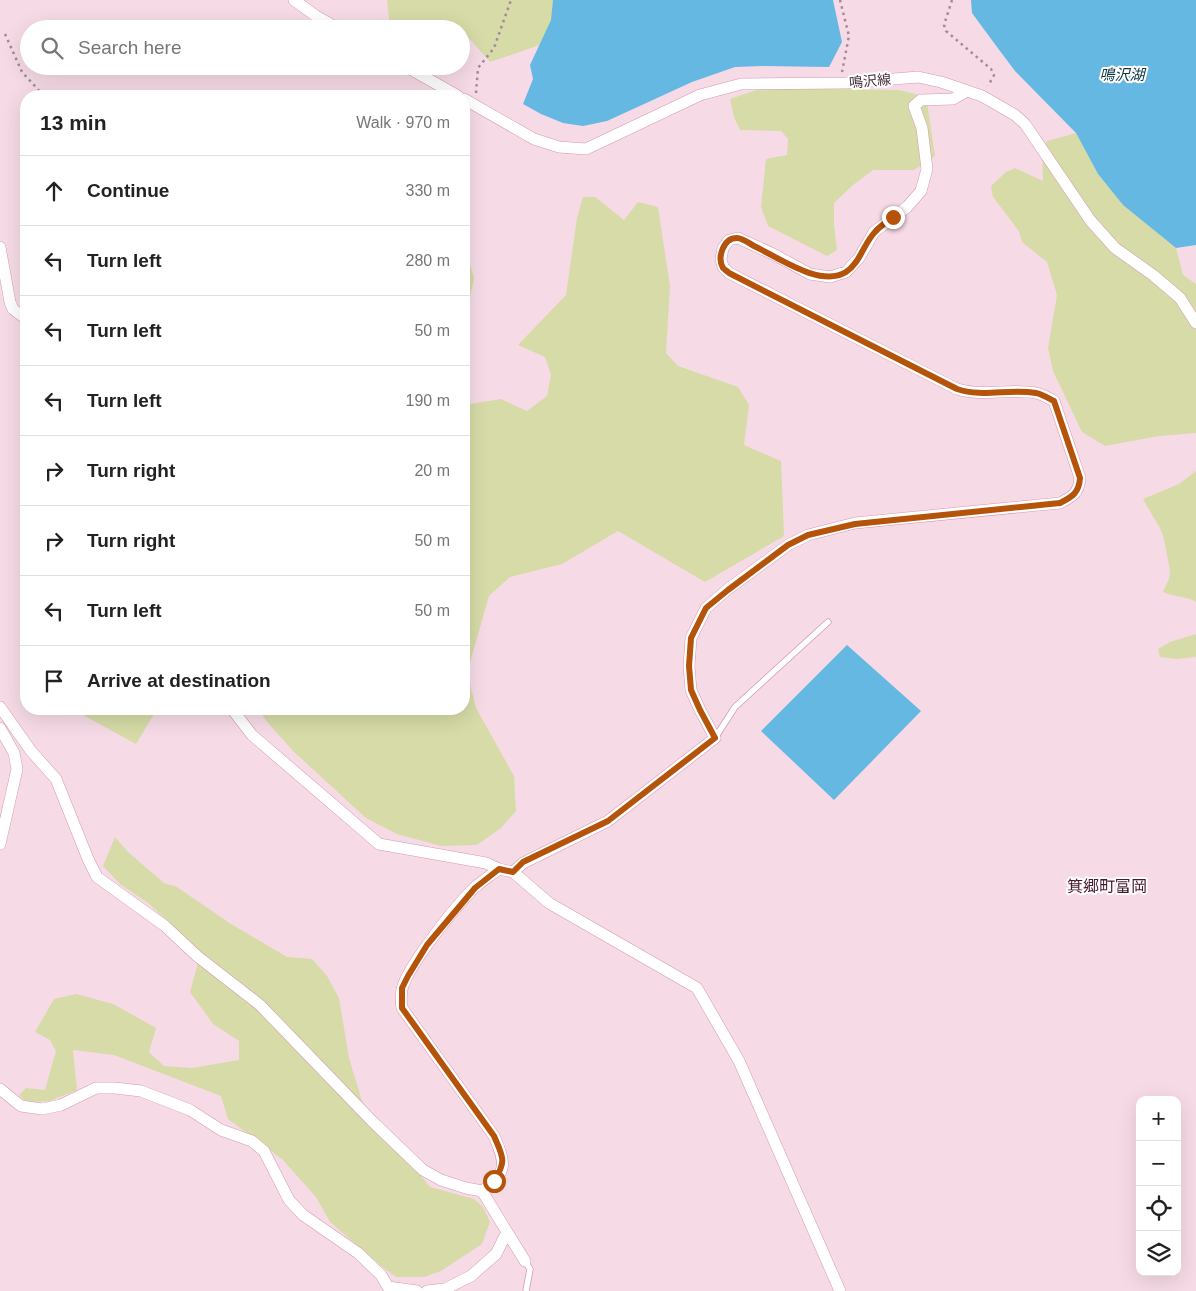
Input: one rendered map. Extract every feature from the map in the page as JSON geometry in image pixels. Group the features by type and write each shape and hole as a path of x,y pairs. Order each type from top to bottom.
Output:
{"street":[{"path":"294,0 323,20"},
{"path":"421,75 447,90"},
{"name":"鳴沢線","path":"470,98 534,139 559,147 586,149 700,95 741,84 846,83 918,77 967,90 982,96 1015,115 1025,124 1090,220 1115,248 1153,275 1180,298 1196,323"},
{"path":"513,872 523,862 608,821 715,738 691,690 689,666 691,638 706,608 788,545 808,535 855,524 1060,503 1073,497 1079,487 1080,478 1054,401 1038,394 1027,392 971,394 957,389 729,273 723,267 721,259 723,248 729,240 738,238 810,274 830,277 846,272 858,258 874,232 907,207 921,191 927,169 922,128 914,106 921,100 953,99 967,90"},
{"path":"0,247 10,302 13,309 20,314"},
{"path":"0,707 31,751 56,779 97,877 165,926 197,956 260,1006 372,1122 423,1170 441,1180 482,1191 524,1261"},
{"path":"237,715 252,735 379,844 486,863 499,869 513,872 549,903 697,988 739,1061 840,1291"},
{"path":"0,728 14,753 18,769 3,817 0,844"},
{"path":"482,1191 494,1181 502,1168 502,1156 494,1136 402,1008 401,1000 402,988 427,945 475,888 499,869"},
{"path":"0,1089 21,1106 42,1108 61,1106 96,1088 115,1088 141,1091 190,1110 221,1130 252,1141 264,1151 290,1200 303,1215 358,1253 381,1275 388,1287 411,1291"},
{"path":"427,1291 446,1289 471,1276 496,1254 507,1232"}],"lane":[{"path":"715,738 735,707 828,622"},
{"path":"524,1261 530,1269 526,1291"}],"path":[{"path":"470,98 478,68 494,48 510,0"},
{"path":"840,0 849,36 841,75"},
{"path":"952,0 944,25 946,31 991,69 994,75 982,96"},
{"path":"5,34 20,68"},
{"path":"25,75 38,90"}],"green space":[{"path":"387,0 553,0 552,19 540,45 490,62 470,39 470,20 389,20"},
{"path":"762,88 899,90 919,95 927,102 935,156 914,170 873,170 853,185 834,203 837,250 827,256 768,226 761,207 766,159 787,155 788,139 781,131 740,130 734,117 730,99"},
{"path":"1076,133 1098,174 1123,205 1176,248 1183,275 1196,284 1196,433 1159,436 1105,446 1082,432 1053,371 1048,348 1057,295 1047,262 1022,242 1019,231 993,197 991,186 1006,172 1015,168 1043,181 1042,149 1047,141"},
{"path":"583,197 595,197 624,220 638,202 658,207 670,286 666,353 678,366 738,387 749,405 744,445 781,461 784,536 705,582 618,531 562,564 510,577 489,596 470,662 470,404 501,399 527,411 547,396 551,375 545,357 518,345 566,295 577,218"},
{"path":"470,265 474,278 470,298"},
{"path":"1196,471 1196,602 1163,592 1169,579 1170,571 1164,539 1161,530 1143,499 1179,484"},
{"path":"1196,634 1195,657 1178,659 1160,657 1158,649 1170,642"},
{"path":"470,685 476,708 514,776 516,811 501,828 477,845 441,846 397,834 366,818 294,752 262,715 470,715"},
{"path":"83,715 154,715 136,744"},
{"path":"115,837 128,852 164,883 177,887 231,924 287,957 312,959 327,976 339,998 349,1058 363,1104 430,1187 474,1199 483,1207 490,1222 482,1244 441,1271 424,1277 396,1277 330,1222 316,1197 282,1159 228,1119 221,1096 114,1055 73,1050 77,1090 50,1101 26,1102 19,1095 26,1088 45,1090 56,1051 50,1040 35,1032 54,999 76,994 113,1004 156,1028 149,1052 164,1066 192,1068 239,1060 239,1041 213,1024 190,992 201,952 148,903 120,884 103,866"}],"water":[{"path":"553,0 833,0 842,42 829,67 735,67 692,82 607,121 583,126 563,123 523,104 533,79 530,65 551,20"},
{"name":"鳴沢湖","path":"971,0 1196,0 1196,245 1176,248 1123,205 1098,174 1076,133 1015,71 997,47 972,13"},
{"path":"847,645 921,711 834,800 761,731"}],"district":[{"name":"箕郷町富岡","path":"1107,886"}],"route":[{"path":"494,1181 502,1168 502,1156 494,1136 402,1008 402,988 427,945 475,888 499,869 513,872 523,862 568,842 608,821 715,738 691,690 689,666 691,638 706,608 788,545 808,535 855,524 1060,503 1073,497 1079,487 1080,478 1075,468 1054,401 1038,394 1027,392 971,394 957,389 729,273 723,267 721,259 723,248 729,240 738,238 810,274 830,277 846,272 858,258 874,232 893,217"}]}
